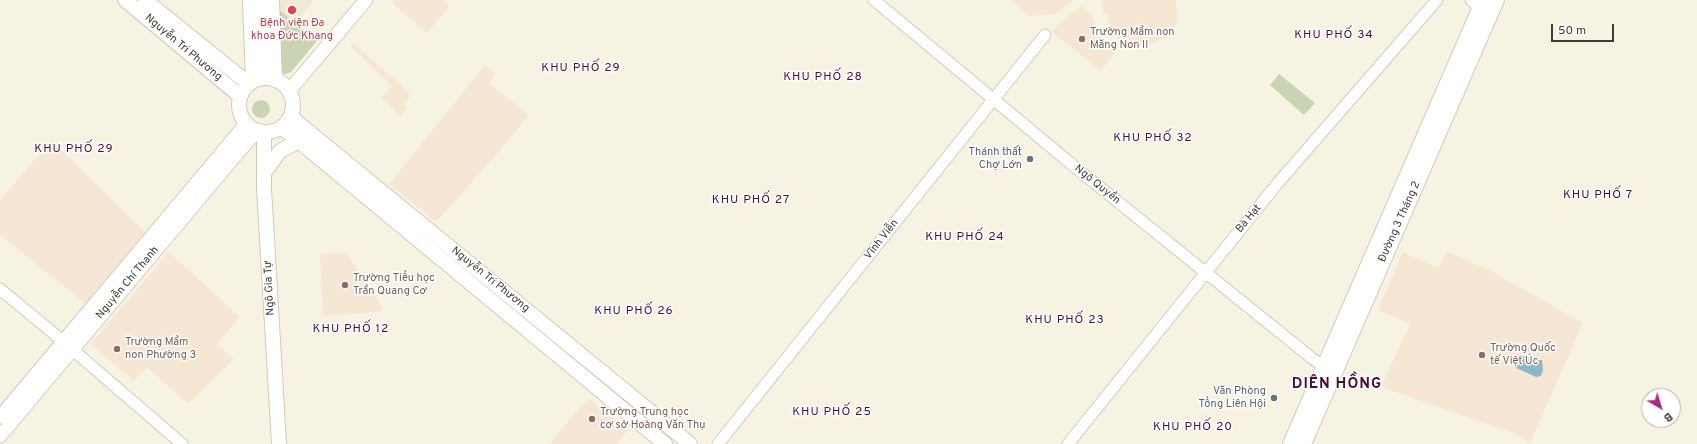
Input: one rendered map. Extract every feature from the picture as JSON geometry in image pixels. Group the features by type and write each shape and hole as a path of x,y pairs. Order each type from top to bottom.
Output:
{"main road":[{"name":"Nguyễn Tri Phương","path":"125,0 240,96"},
{"name":"Nguyễn Tri Phương","path":"145,0 260,81"},
{"path":"250,0 260,81"},
{"path":"260,81 261,0"},
{"path":"272,0 260,81 240,96 239,111 256,129 281,128 291,115 293,103 289,91"},
{"path":"289,91 366,0"},
{"name":"Đường 3 Tháng 2","path":"1290,444 1328,369 1485,2"},
{"path":"260,81 289,91"},
{"name":"Nguyễn Tri Phương","path":"291,115 298,123 690,444"},
{"name":"Nguyễn Tri Phương","path":"281,128 299,141 665,444"},
{"name":"Ngô Gia Tự","path":"256,129 264,172 279,444"},
{"name":"Nguyễn Chí Thanh","path":"0,417 68,346 256,129"},
{"path":"264,172 280,151 299,141"},
{"name":"Nguyễn Chí Thanh","path":"0,436 68,346"},
{"name":"Đường 3 Tháng 2","path":"1304,444 1328,369"},
{"path":"617,404 626,392"}],"street":[{"name":"Ngô Quyền","path":"874,0 1205,272 1328,369"},
{"name":"Bà Hạt","path":"1068,444 1205,272 1309,146 1437,0"},
{"name":"Vĩnh Viễn","path":"718,444 1045,35"},
{"path":"0,289 182,444"}],"shaded area":[{"name":"Bệnh viện Đa khoa Đức Khang","path":"278,0 314,0 300,17 295,13 289,19 278,9"},
{"path":"394,0 442,0 450,6 427,33 392,3"},
{"path":"1011,0 1074,0 1056,14 1030,16"},
{"path":"1101,0 1176,0 1178,20 1174,29 1161,40 1149,44 1133,45 1123,42 1116,37 1112,29 1109,29 1108,14 1104,14"},
{"name":"Trường Mầm non Măng Non II","path":"1082,6 1092,14 1099,35 1115,53 1101,71 1052,32 1059,23"},
{"path":"353,43 410,93 408,95 410,97 403,104 408,108 400,116 381,98 392,86 350,46"},
{"path":"485,65 496,74 489,83 529,115 497,154 436,222 389,184"},
{"path":"51,140 149,236 87,305 0,235 0,200"},
{"name":"Trường Quốc tế Việt Úc","path":"1447,251 1491,271 1583,323 1530,443 1513,433 1381,387 1410,324 1378,310 1403,252 1438,268"},
{"path":"169,252 240,317 217,344 234,359 188,404 147,367 134,381 90,344"},
{"name":"Trường Tiểu học Trần Quang Cơ","path":"345,253 348,255 383,309 377,312 323,316 320,254"},
{"name":"Trường Trung học cơ sở Hoàng Văn Thụ","path":"589,399 628,430 617,444 549,444 579,408"}],"green space":[{"path":"278,9 317,41 291,72 286,74 281,74"},
{"path":"1279,74 1315,103 1304,115 1270,85"},
{"path":"257,100 265,100 270,105 268,116 265,118 257,118 252,113 252,105"}],"water":[{"path":"1522,356 1530,358 1537,366 1538,360 1542,360 1543,370 1541,376 1536,377 1514,367 1518,358"}],"place":[{"name":"Bệnh viện Đa khoa Đức Khang","path":"292,10"},
{"name":"Trường Mầm non Măng Non II","path":"1082,39"},
{"name":"Thánh thất Chợ Lớn","path":"1030,159"},
{"name":"Trường Tiểu học Trần Quang Cơ","path":"345,285"},
{"name":"Trường Mầm non Phường 3","path":"117,349"},
{"name":"Trường Quốc tế Việt Úc","path":"1482,355"},
{"name":"Văn Phòng Tổng Liên Hội","path":"1274,398"},
{"name":"Trường Trung học cơ sở Hoàng Văn Thụ","path":"592,419"}],"district":[{"name":"KHU PHỐ 34","path":"1334,36"},
{"name":"KHU PHỐ 29","path":"581,69"},
{"name":"KHU PHỐ 28","path":"823,78"},
{"name":"KHU PHỐ 32","path":"1153,139"},
{"name":"KHU PHỐ 29","path":"74,150"},
{"name":"KHU PHỐ 7","path":"1598,196"},
{"name":"KHU PHỐ 27","path":"751,201"},
{"name":"KHU PHỐ 24","path":"965,238"},
{"name":"KHU PHỐ 26","path":"634,312"},
{"name":"KHU PHỐ 23","path":"1065,321"},
{"name":"KHU PHỐ 12","path":"351,330"},
{"name":"DIÊN HỒNG","path":"1337,385"},
{"name":"KHU PHỐ 25","path":"832,413"},
{"name":"KHU PHỐ 20","path":"1193,428"}]}
